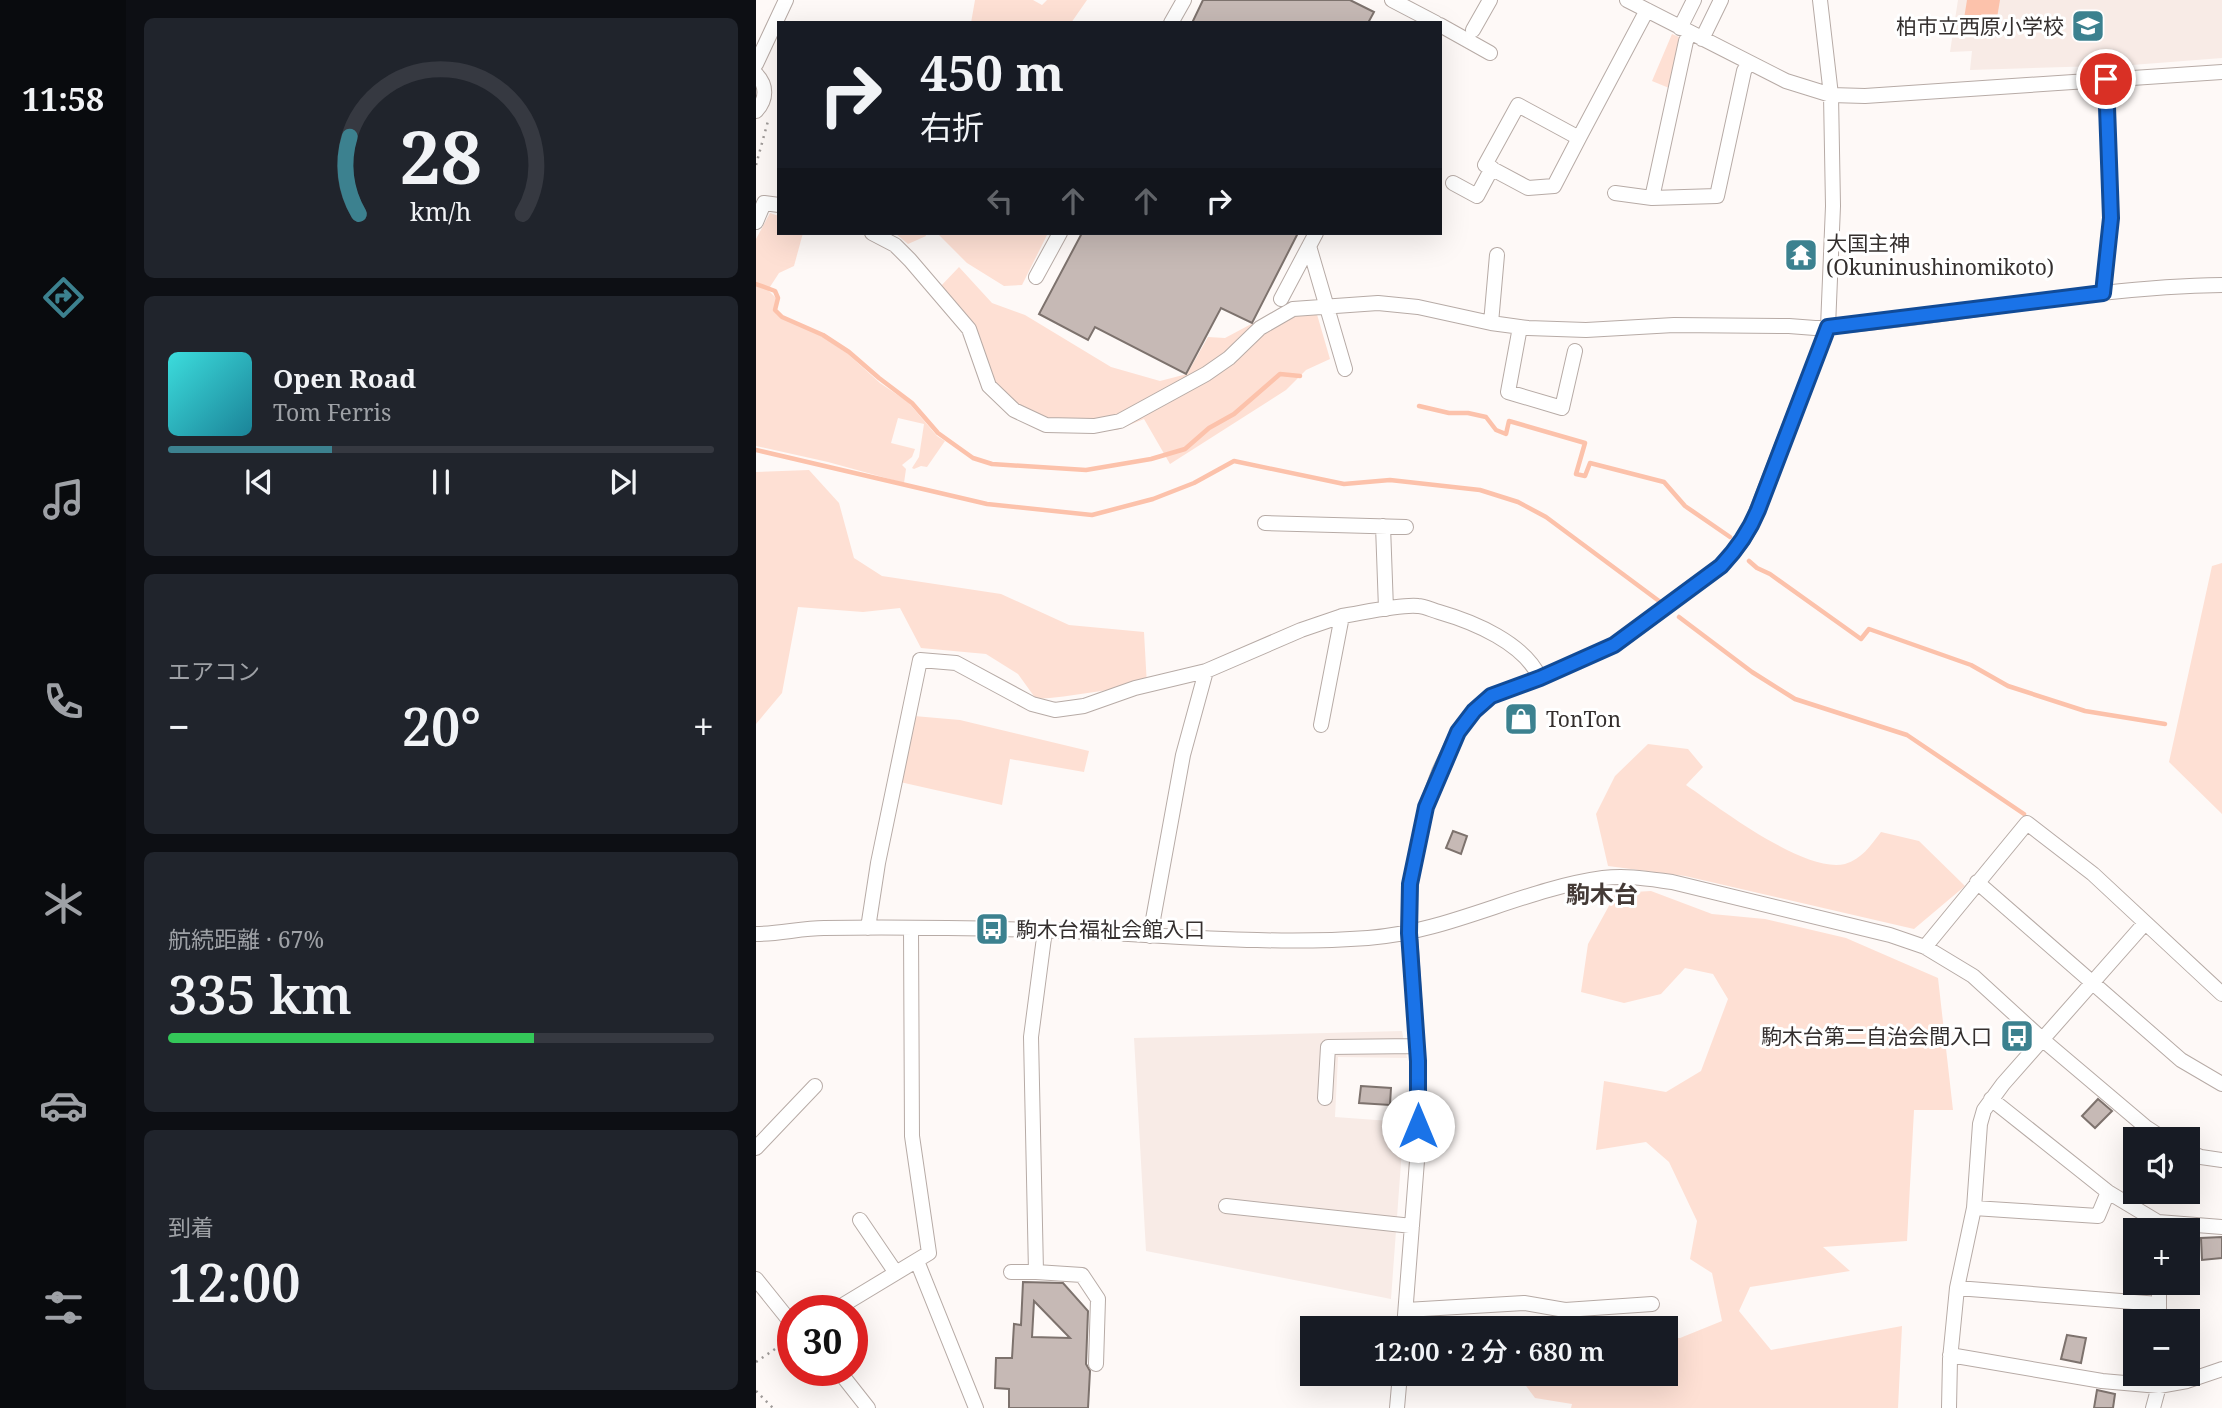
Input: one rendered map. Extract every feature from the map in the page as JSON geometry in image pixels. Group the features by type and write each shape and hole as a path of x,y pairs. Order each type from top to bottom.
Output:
{"street":[{"path":"756,64 786,0"},
{"path":"1172,21 1184,0"},
{"path":"1392,0 1429,21"},
{"path":"1473,30 1490,0"},
{"path":"1627,0 1748,64 1786,81 1830,95 1865,96 2222,72"},
{"path":"1691,33 1694,0"},
{"path":"1652,198 1686,41 1721,0"},
{"path":"1405,1316 1418,1148 1417,1046 1409,933 1410,884 1426,807 1458,732 1474,711 1491,696 1540,678 1614,645 1721,566 1741,543 1758,510 1828,327 1833,206 1830,95 1820,0"},
{"path":"1579,138 1518,105 1485,164 1528,188 1553,186 1579,138 1647,10"},
{"path":"1442,28 1490,53"},
{"path":"1615,193 1652,198 1717,196 1744,71 1748,64"},
{"path":"756,74 763,83 760,105"},
{"path":"2103,293 2111,218 2106,79"},
{"path":"1453,183 1477,196 1492,168"},
{"path":"756,222 764,203 777,205"},
{"path":"876,235 895,245 969,329 989,386 1014,411 1046,425 1094,426 1119,421 1206,374 1229,358 1260,328 1293,309 1378,303 1405,305 1520,327 1586,330 1674,325 1828,327 2103,293 2222,285"},
{"path":"1036,277 1059,235"},
{"path":"1281,299 1315,235"},
{"path":"1309,246 1345,369"},
{"path":"1491,323 1497,255"},
{"path":"1520,327 1508,392 1562,408 1575,351"},
{"path":"1265,523 1406,527"},
{"path":"1383,526 1386,609"},
{"path":"867,928 920,660 956,663 1032,704 1055,710 1084,706 1135,688 1206,671 1301,630 1342,616 1417,606 1472,623 1490,632 1534,665 1540,678"},
{"path":"1321,725 1342,616"},
{"path":"1150,936 1183,755 1206,671"},
{"path":"1925,947 2027,823 2093,874 2222,994"},
{"path":"756,934 820,928 911,928 1045,930 1244,940 1367,938 1409,933 1549,891 1603,878 1635,877 1672,882 1878,932 1925,947 1973,976 2043,1040 2146,1127"},
{"path":"1977,882 2181,1060 2222,1084"},
{"path":"1949,1408 1950,1355 1957,1288 1974,1208 1979,1124 1984,1110 2003,1084 2145,923"},
{"path":"860,1295 929,1253 912,1136 911,928"},
{"path":"1036,1272 1031,1037 1045,930"},
{"path":"1325,1098 1328,1047 1417,1046"},
{"path":"756,1148 815,1086"},
{"path":"1991,1099 2108,1192 2146,1218"},
{"path":"2200,1157 2222,1160"},
{"path":"1974,1208 2098,1216 2108,1192"},
{"path":"1226,1206 1412,1227"},
{"path":"860,1220 896,1273"},
{"path":"2200,1227 2222,1227"},
{"path":"916,1261 976,1408"},
{"path":"1011,1272 1082,1275 1098,1299 1096,1364"},
{"path":"756,1279 777,1311"},
{"path":"1957,1288 2159,1304"},
{"path":"2159,1295 2159,1309"},
{"path":"1406,1311 1524,1303 1565,1310 1652,1304"},
{"path":"1950,1355 2102,1381 2123,1381"},
{"path":"2200,1377 2222,1369"},
{"path":"851,1386 868,1408"},
{"path":"1397,1408 1399,1386"},
{"path":"2153,1408 2158,1386"}],"path":[{"path":"756,165 773,102 760,105"},
{"path":"756,1362 777,1346"},
{"path":"756,1391 773,1408"}],"shaded area":[{"path":"975,0 1033,0 1042,5 1047,0 1087,0 1072,21 971,21"},
{"name":"柏市立西原小学校","path":"1958,0 2222,0 2222,58 2132,65 1970,70 1972,51 1950,52"},
{"path":"1967,0 2000,0 1994,36 1962,31"},
{"path":"1672,34 1679,37 1669,88 1652,81"},
{"path":"770,213 777,215 777,235 802,235 794,266 779,273 768,290 776,298 776,314 823,337 848,354 880,383 908,402 937,436 945,441 927,467 914,469 912,468 919,457 924,424 898,418 891,443 915,449 912,457 902,465 906,469 904,483 756,446 756,239"},
{"path":"897,235 926,235 926,236 908,244"},
{"path":"939,235 1047,235 1022,285 1004,286 967,263"},
{"path":"959,267 992,303 1025,315 1111,367 1160,381 1187,374 1208,337 1225,338 1289,304 1316,311 1330,359 1306,370 1286,390 1170,464 1144,419 1117,430 1038,429 1009,414 939,288"},
{"path":"809,470 839,503 854,558 882,576 1001,594 1069,625 1144,632 1147,686 1036,699 1018,674 986,654 921,648 900,608 863,612 798,607 782,693 756,724 756,472"},
{"path":"2222,563 2222,814 2169,762 2212,566"},
{"path":"914,716 960,720 1089,751 1084,772 1010,759 1002,805 900,782"},
{"path":"1648,744 1688,749 1703,767 1686,785 1762,836 1808,859 1828,864 1851,862 1869,847 1881,832 1919,841 1965,886 1914,929 1685,876 1608,866 1596,814 1615,776"},
{"path":"1651,891 1712,914 1765,919 1846,938 1938,978 1953,1110 1914,1110 1907,1241 1823,1247 1850,1271 1750,1287 1739,1311 1771,1350 1902,1326 1898,1408 1571,1408 1572,1404 1535,1398 1526,1386 1678,1386 1678,1338 1722,1321 1712,1273 1690,1259 1697,1221 1669,1162 1646,1142 1596,1150 1604,1081 1666,1092 1701,1071 1728,999 1713,974 1685,968 1661,994 1624,1003 1581,992 1588,944 1616,893"},
{"path":"1402,1031 1407,1058 1338,1057 1335,1117 1404,1122 1391,1299 1146,1251 1134,1038"}],"building":[{"path":"1203,0 1350,0 1374,12 1369,21 1193,21"},
{"path":"1081,235 1297,235 1252,323 1221,308 1186,374 1095,327 1088,340 1039,314"},
{"path":"1453,831 1467,836 1461,854 1446,848"},
{"path":"1361,1086 1391,1088 1390,1105 1359,1103"},
{"path":"2098,1099 2112,1111 2095,1128 2082,1116"},
{"path":"2222,1237 2222,1258 2202,1260 2201,1238"},
{"path":"1023,1282 1063,1283 1088,1311 1088,1408 1009,1408 1009,1389 995,1388 996,1358 1012,1358 1014,1324 1021,1325","holes":["1034,1301 1070,1338 1032,1337"]},
{"path":"2067,1335 2086,1338 2081,1363 2061,1359"},
{"path":"2097,1390 2115,1394 2113,1408 2094,1408"}],"waterway":[{"path":"756,284 775,291 778,298 775,310 782,317 823,335 849,352 912,403 938,433 973,458 992,464 1086,470 1151,459 1185,449 1209,428 1234,414 1280,374 1300,376"},
{"path":"1419,406 1486,417 1496,430 1506,434 1509,421 1585,443 1576,474 1585,476 1590,463 1664,482 1685,506 1730,537"},
{"path":"756,450 987,504 1092,515 1153,499 1194,483 1234,461 1344,484 1390,480 1480,490 1518,502 1546,517 1659,601"},
{"path":"1749,561 1861,639 1869,629 1971,665 2008,686 2085,711 2165,724"},
{"path":"1679,617 1752,672 1795,699 1907,735 2024,814"}],"place":[{"name":"柏市立西原小学校","path":"2088,26"},
{"name":"大国主神 (Okuninushinomikoto)","path":"1801,255"},
{"name":"TonTon","path":"1521,719"},
{"name":"駒木台福祉会館入口","path":"992,929"},
{"name":"駒木台第二自治会間入口","path":"2017,1036"}],"district":[{"name":"駒木台","path":"1602,893"}],"route":[{"path":"1418,1126 1418,1061 1409,933 1410,884 1426,807 1458,732 1474,711 1491,696 1540,678 1614,645 1721,566 1733,553 1750,528 1758,510 1828,327 2103,293 2111,218 2106,79"}]}
